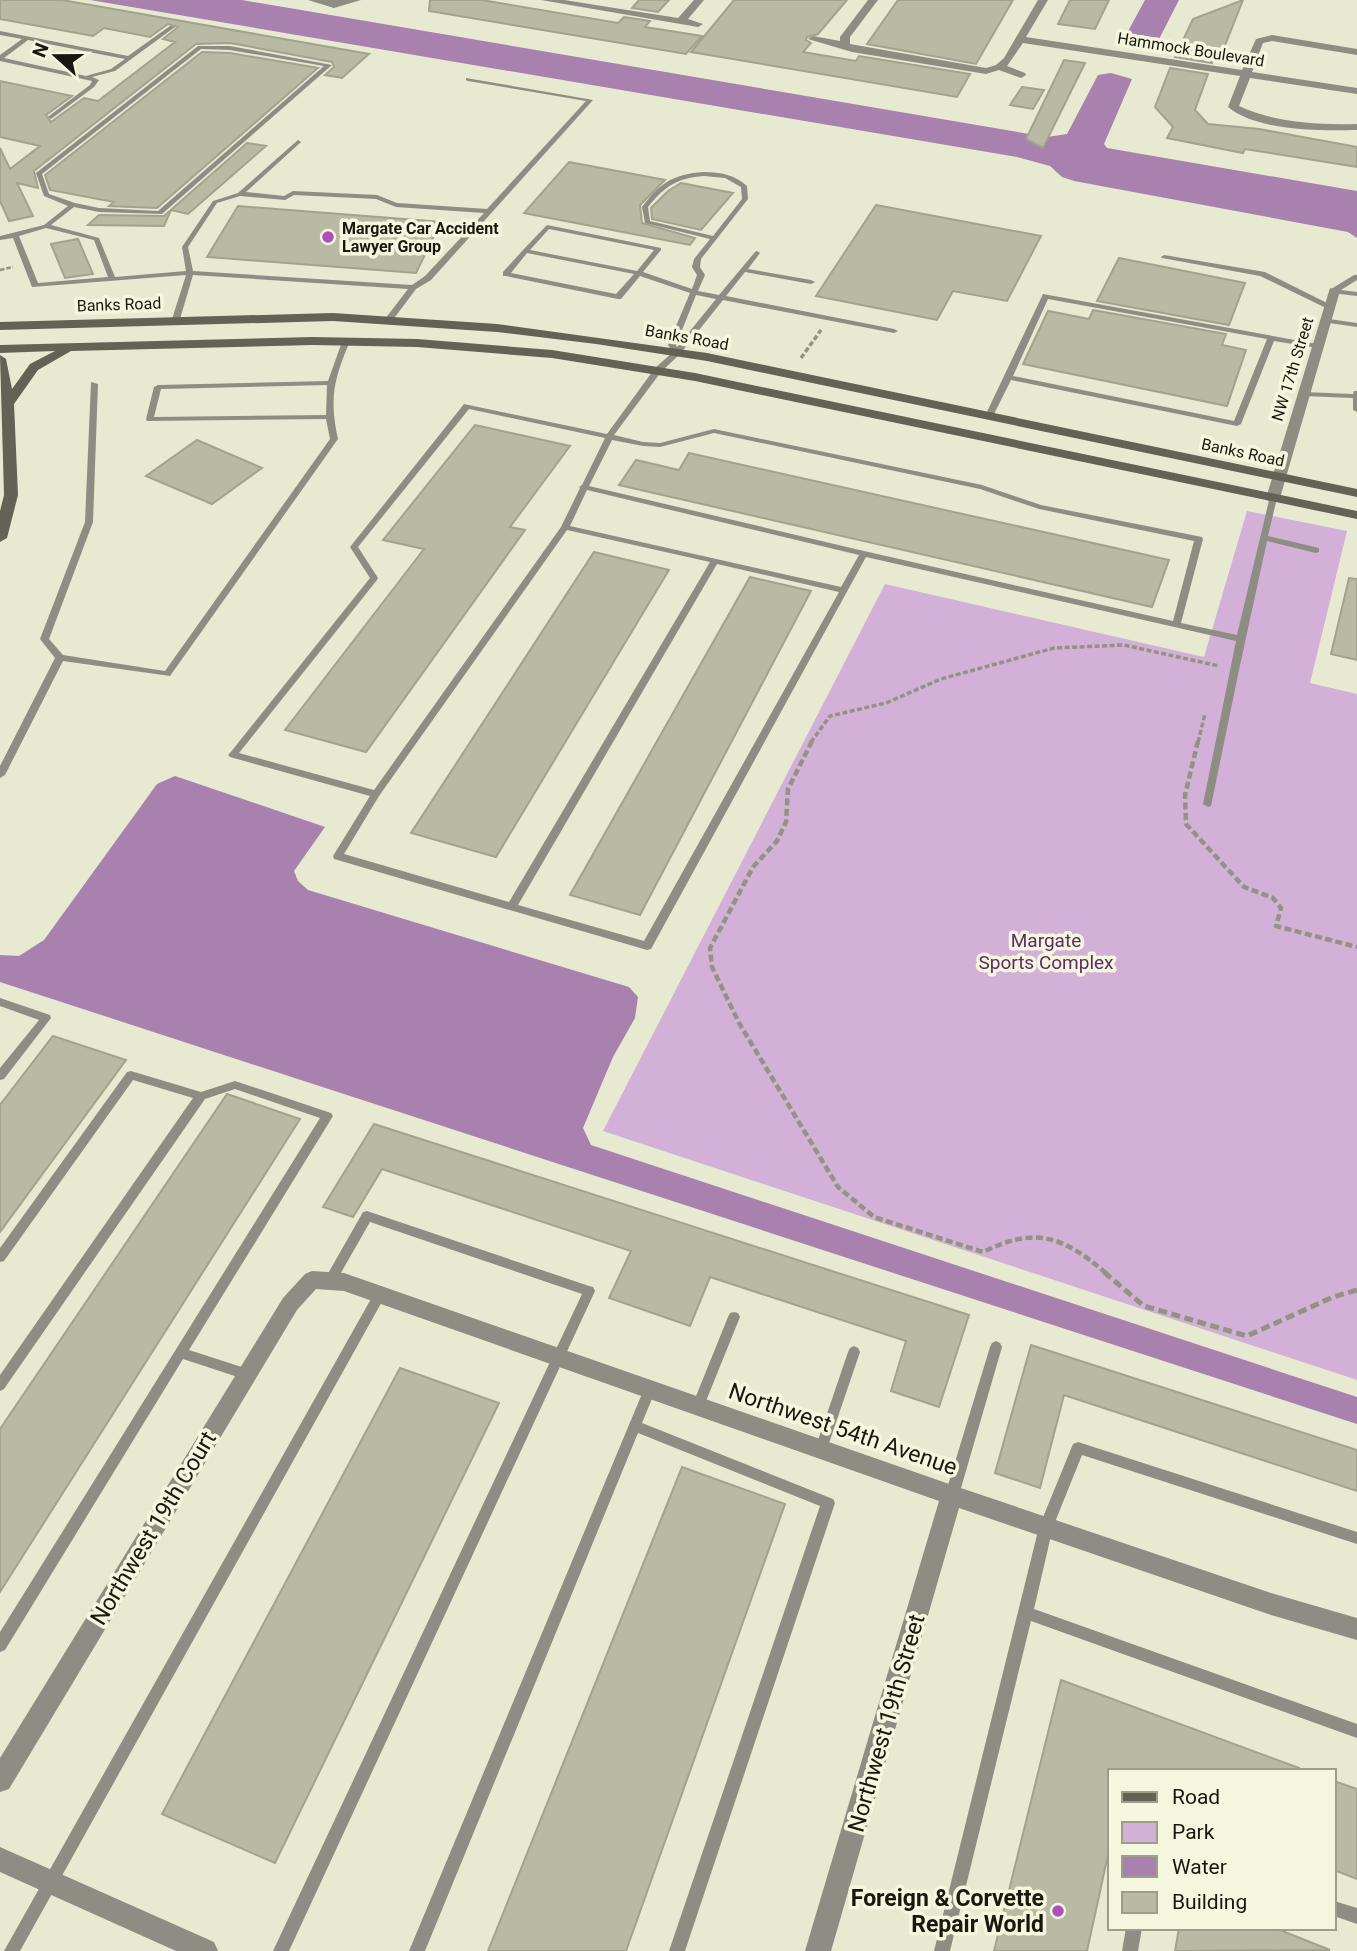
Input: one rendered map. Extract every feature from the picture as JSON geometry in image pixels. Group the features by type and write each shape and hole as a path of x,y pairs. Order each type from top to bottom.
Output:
{"street":[{"path":"313,0 334,5 356,0"},
{"path":"546,0 698,24"},
{"path":"681,21 699,0"},
{"path":"845,45 845,37 873,0"},
{"path":"813,39 845,45 852,49 986,71 1000,67 1008,60 1043,0"},
{"path":"1357,52 1272,38 1259,41 1244,73 1233,107 1249,116 1332,128 1357,127"},
{"name":"Hammock Boulevard","path":"1019,39 1357,91"},
{"path":"1000,67 1021,75"},
{"name":"NW 17th Street","path":"1273,498 1334,291"},
{"name":"Banks Road","path":"0,326 279,316 389,319 509,329 677,352 1357,493"},
{"name":"Banks Road","path":"0,349 243,341 346,341 484,348 658,370 1357,515"},
{"path":"8,404 34,367 76,348"},
{"path":"0,359 8,404 11,495 0,538"},
{"name":"Northwest 54th Avenue","path":"321,1280 344,1282 380,1294 952,1495 1271,1604 1357,1629"},
{"name":"Northwest 19th Court","path":"0,1780 290,1304 321,1280"},
{"name":"Northwest 19th Street","path":"818,1951 952,1495"},
{"path":"0,1859 205,1951"}],"lane":[{"path":"89,76 113,69 172,27"},
{"path":"2,34 130,58"},
{"path":"0,58 26,38"},
{"path":"0,238 46,226 74,205 99,210 160,212 329,65 230,48 200,47 39,173 47,195 74,205"},
{"path":"0,58 89,76 96,80 51,117"},
{"path":"389,319 413,287 428,278 590,100 468,79"},
{"path":"240,194 298,142"},
{"path":"677,352 672,345 701,275 696,267 698,259 745,199 744,186 739,181 720,176 688,175 664,185 645,207 647,222 713,238"},
{"path":"176,319 190,274 185,247 215,202 240,194 285,198 293,193 377,197 396,205 489,211"},
{"path":"46,226 97,239 112,278"},
{"path":"547,227 659,249 618,297 506,274 525,251 547,227"},
{"path":"15,235 35,285 190,274 413,287"},
{"path":"525,251 638,273 693,292 894,331"},
{"path":"757,253 677,352 658,370 609,437 565,527 376,794 338,856 513,904 647,946 864,554"},
{"path":"1164,257 1262,274 1329,306"},
{"path":"744,270 811,282"},
{"path":"1334,291 1357,277"},
{"path":"1334,291 1357,294"},
{"path":"989,416 1046,296 1317,346"},
{"path":"1325,320 1357,325"},
{"path":"1009,377 1237,424 1271,338"},
{"path":"93,384 89,522 44,639 60,658 167,674 334,439 328,417 329,383 346,341"},
{"path":"328,417 150,419 158,387 329,383"},
{"path":"1303,394 1356,394 1357,410"},
{"path":"376,794 233,755 374,578 354,547 467,406 609,437 660,444 714,430 982,487 1039,507 1199,539 1176,625"},
{"path":"583,487 1241,639"},
{"path":"1208,804 1273,498"},
{"path":"565,527 842,590"},
{"path":"1264,538 1316,550"},
{"path":"513,904 715,561"},
{"path":"0,775 60,658"},
{"path":"0,1002 46,1017 0,1076"},
{"path":"0,1257 131,1075 201,1097"},
{"path":"0,1385 201,1097 235,1085 327,1116 0,1646"},
{"path":"281,1951 589,1291 367,1216 321,1280"},
{"path":"12,1951 380,1294"},
{"path":"698,1406 734,1317"},
{"path":"952,1495 996,1347"},
{"path":"821,1449 854,1352"},
{"path":"181,1353 247,1374"},
{"path":"417,1951 650,1389"},
{"path":"635,1426 828,1503 677,1951"},
{"path":"942,1951 1046,1527 1077,1448 1357,1538"},
{"path":"1026,1613 1357,1731"},
{"path":"1336,1909 1357,1916"},
{"path":"1130,1951 1134,1930"}],"path":[{"path":"0,270 13,267"},
{"path":"801,358 821,330"},
{"path":"1214,679 1218,666 1124,645 1054,649 942,679 886,703 830,716 815,735 788,789 786,822 777,841 753,867 710,948 712,967 739,1023 838,1187 874,1217 983,1252 1007,1240 1031,1235 1060,1243 1083,1254 1144,1306 1247,1336 1333,1297 1357,1290"},
{"path":"1208,705 1185,795 1186,824 1244,887 1273,898 1280,908 1276,926 1357,947"}],"green space":[{"name":"Margate Sports Complex","path":"1247,511 1347,531 1310,683 1357,694 1357,1380 603,1131 885,584 1204,657"}],"water":[{"path":"90,0 242,0 1047,137 1067,134 1098,75 1111,73 1132,79 1104,144 1107,148 1357,191 1357,238 1348,232 1074,181 1062,177 1050,166 1017,157"},
{"path":"1145,0 1179,0 1156,45 1151,47 1129,43 1127,33"},
{"path":"175,776 325,827 294,871 298,881 308,890 629,987 638,997 635,1018 613,1057 583,1128 591,1145 1357,1397 1357,1424 0,982 0,955 19,956 44,940 157,784"}],"building":[{"path":"0,0 62,0 369,54 342,78 325,75 334,67 332,62 230,43 196,44 34,171 38,188 17,183 33,216 9,221 0,201 0,148 10,169 40,146 0,137 0,81 72,96 46,115 51,122 84,98 98,101 175,42 163,39 178,27 168,24 150,37 104,28 93,36 0,19"},
{"path":"430,0 482,0 618,23 624,17 650,21 645,27 702,36 686,54 429,11"},
{"path":"639,0 669,0 658,12 632,8"},
{"path":"734,0 847,0 818,34 807,37 806,40 811,43 803,52 856,61 859,56 970,74 957,97 691,52"},
{"path":"898,0 1013,0 976,64 867,44"},
{"path":"1070,0 1109,0 1095,29 1058,24"},
{"path":"1243,0 1222,53 1215,52 1212,63 1175,57 1193,19"},
{"path":"202,52 230,53 318,68 157,208 109,206 114,202 50,190 45,175"},
{"path":"1064,60 1085,63 1043,148 1026,139"},
{"path":"1170,68 1208,74 1195,110 1208,124 1259,129 1357,147 1357,167 1245,149 1243,153 1167,138 1173,127 1155,107"},
{"path":"1022,87 1044,90 1033,109 1010,105"},
{"path":"247,143 266,146 188,214 171,210 164,226 88,225 99,215 164,216"},
{"path":"569,162 665,180 640,205 642,223 695,238 690,245 524,213"},
{"path":"681,183 733,193 701,230 652,219 651,208 668,191"},
{"path":"876,205 1041,236 1007,301 953,291 937,320 816,296"},
{"path":"238,206 441,222 416,273 207,257"},
{"path":"78,239 93,274 65,278 51,244"},
{"path":"1119,258 1245,283 1229,325 1097,301"},
{"path":"1093,310 1226,334 1222,345 1246,350 1227,406 1023,364 1048,311 1089,319"},
{"path":"475,425 570,446 510,527 525,530 366,752 285,730 424,549 383,540"},
{"path":"197,440 262,468 212,504 146,476"},
{"path":"689,453 1169,560 1152,607 619,485 636,460 679,470"},
{"path":"594,552 669,570 496,857 411,833"},
{"path":"750,577 811,591 640,915 570,895"},
{"path":"1349,578 1357,579 1357,660 1331,654"},
{"path":"53,1036 126,1060 0,1232 0,1105"},
{"path":"227,1094 300,1119 0,1592 0,1429"},
{"path":"374,1124 969,1315 939,1407 891,1391 906,1341 710,1277 690,1326 609,1298 631,1251 382,1169 353,1217 323,1207"},
{"path":"1031,1345 1357,1450 1357,1491 1064,1395 1040,1488 995,1473"},
{"path":"400,1368 499,1403 275,1863 162,1814"},
{"path":"682,1467 785,1504 626,1951 488,1951"},
{"path":"1061,1680 1299,1768 1108,1769 1108,1855 1087,1951 994,1951"},
{"path":"1336,1782 1357,1789 1357,1879 1336,1871"},
{"path":"1179,1930 1280,1930 1330,1950 1175,1951"}],"place":[{"name":"Margate Car Accident Lawyer Group","path":"328,237"},
{"name":"Foreign & Corvette Repair World","path":"1058,1911"}]}
